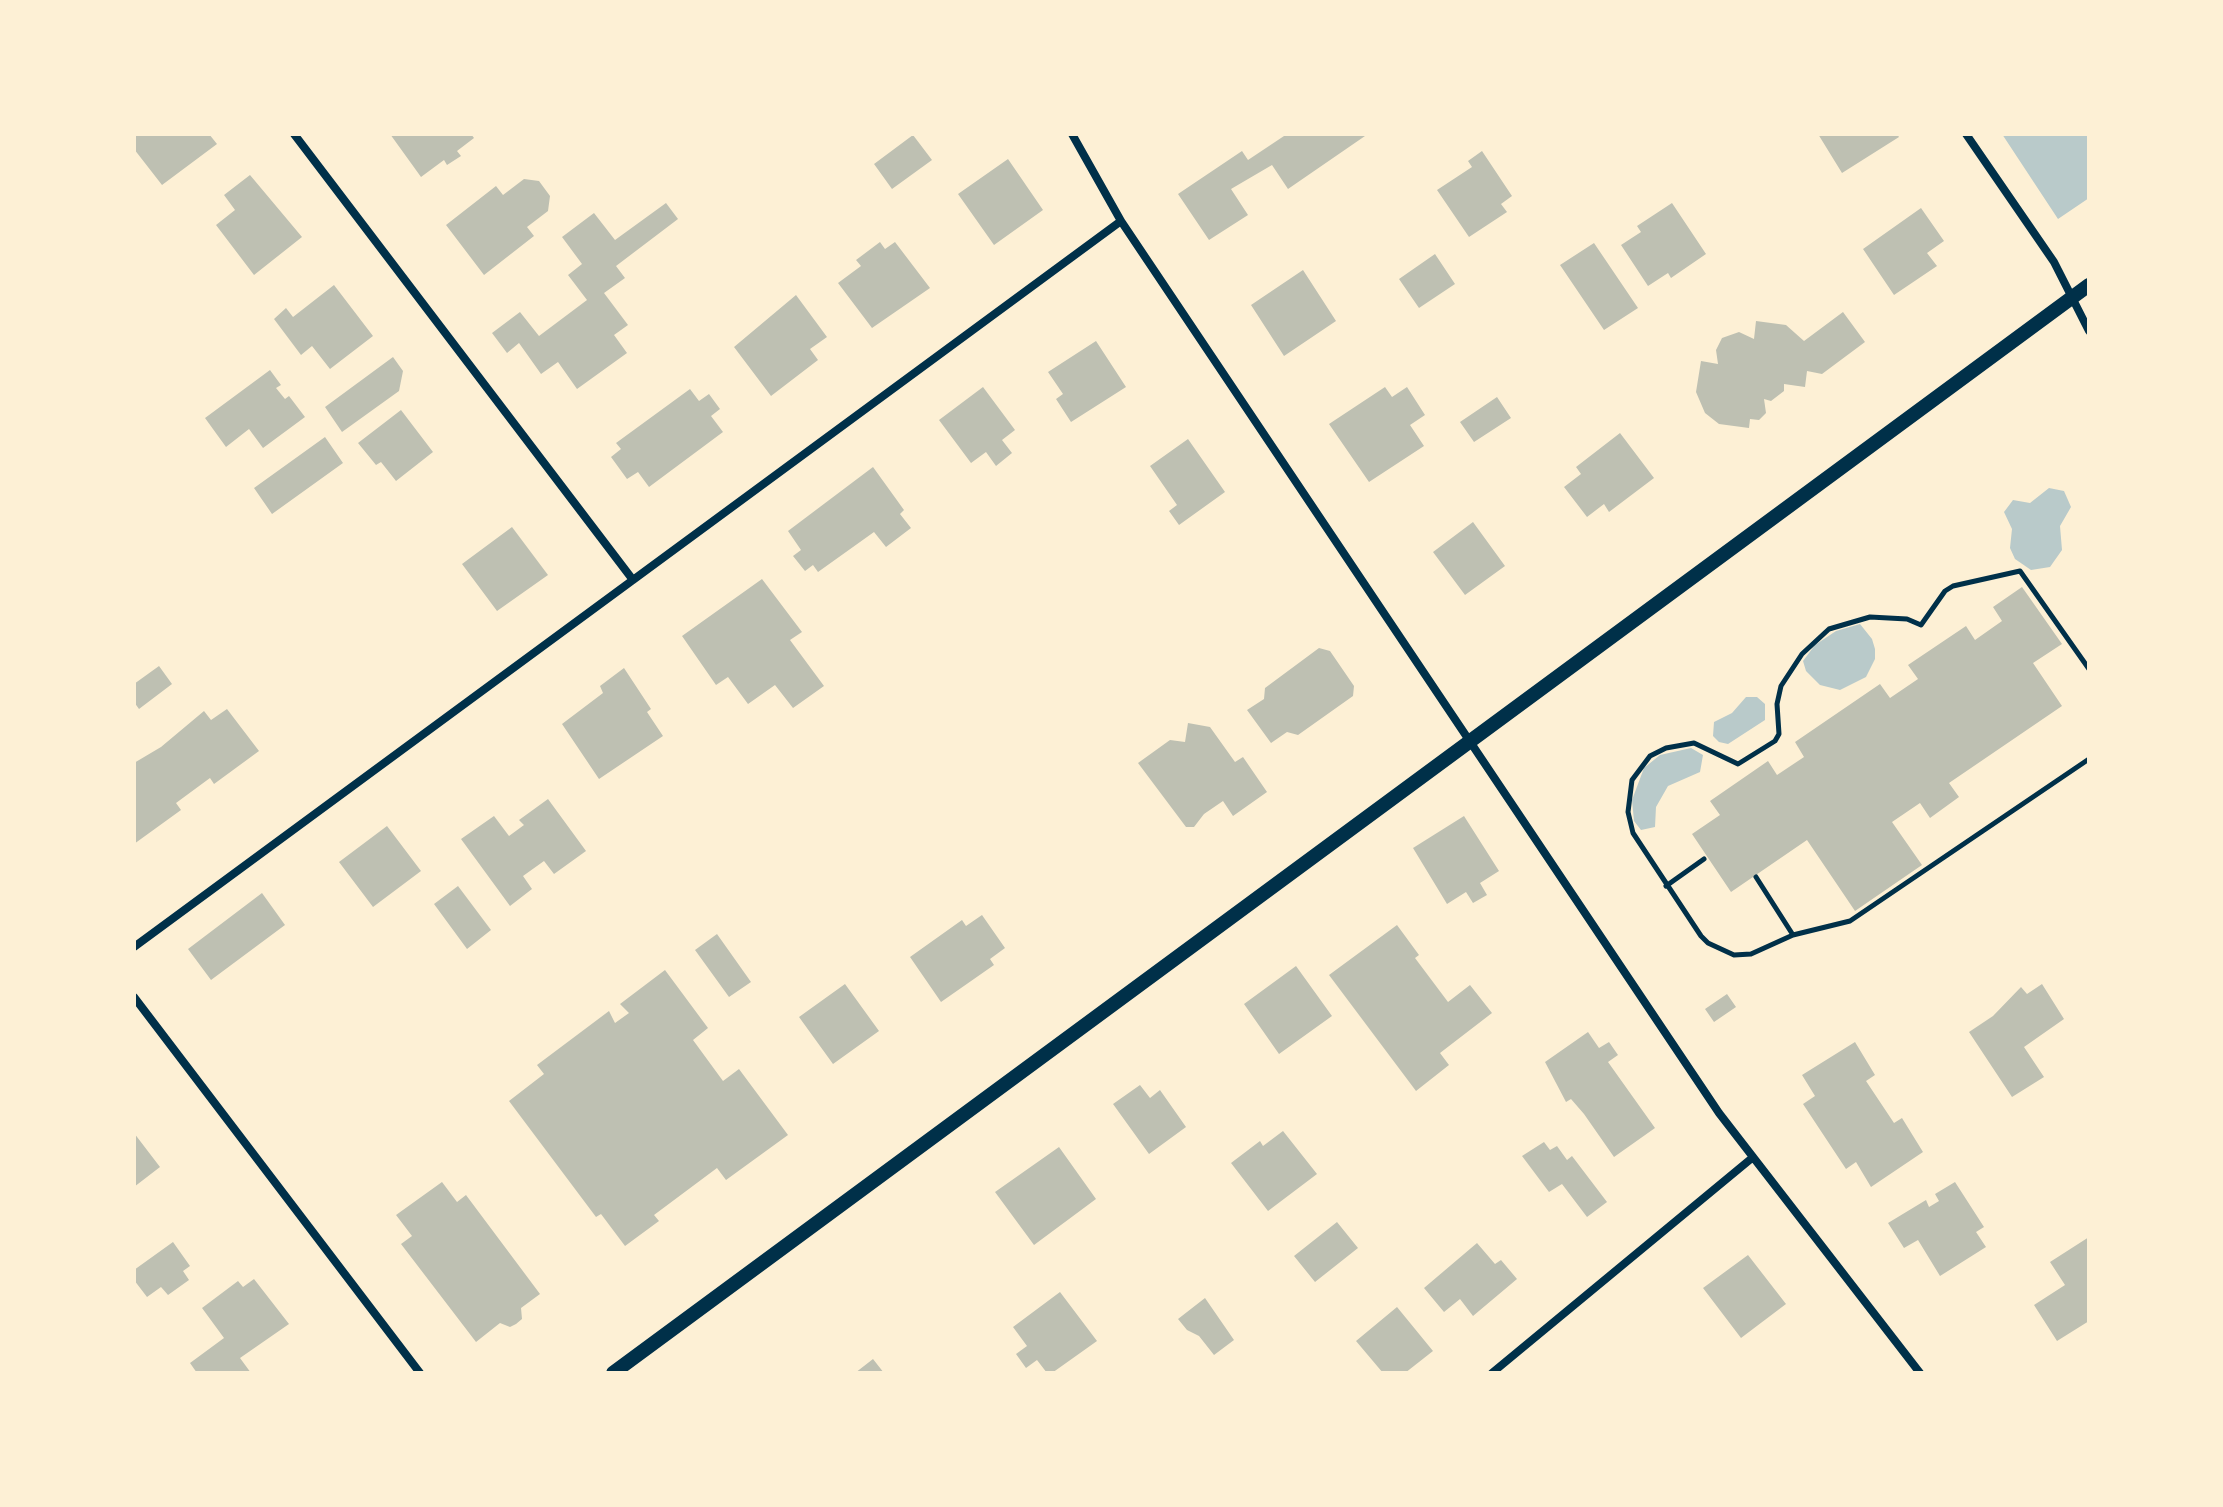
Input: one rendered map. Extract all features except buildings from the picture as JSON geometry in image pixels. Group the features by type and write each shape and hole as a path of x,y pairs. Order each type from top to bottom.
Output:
{"street":[{"path":"294,134 633,580"},
{"path":"1072,134 1121,221 1752,1158 1920,1373"},
{"path":"1966,134 2054,262 2089,331"},
{"path":"134,947 1121,221"},
{"path":"613,1373 2089,285"},
{"path":"134,997 420,1373"},
{"path":"1492,1373 1752,1158"}],"path":[{"path":"2088,667 2020,571 1953,586 1945,591 1921,625 1907,619 1870,617 1829,629 1802,654 1781,686 1777,704 1779,734 1760,754 1738,764 1694,743 1681,743 1650,756 1632,780 1628,812 1633,833 1701,936 1725,951 1751,954 1793,935 1850,921 2089,759"},
{"path":"1666,886 1704,859"},
{"path":"1756,877 1793,935"}],"shaded area":[{"path":"2002,134 2089,134 2089,198 2058,219"},
{"path":"2049,488 2064,491 2071,507 2060,526 2062,550 2050,567 2031,570 2015,559 2010,548 2012,529 2004,512 2013,500 2030,503"},
{"path":"1860,624 1872,639 1875,649 1875,659 1866,677 1840,690 1820,685 1806,671 1803,661 1815,645 1836,631"},
{"path":"1746,697 1757,697 1765,704 1765,720 1728,744 1719,742 1713,736 1714,722 1732,713"},
{"path":"1691,748 1703,755 1700,772 1668,786 1656,807 1655,827 1641,830 1634,821 1632,800 1644,768 1660,755"}]}
